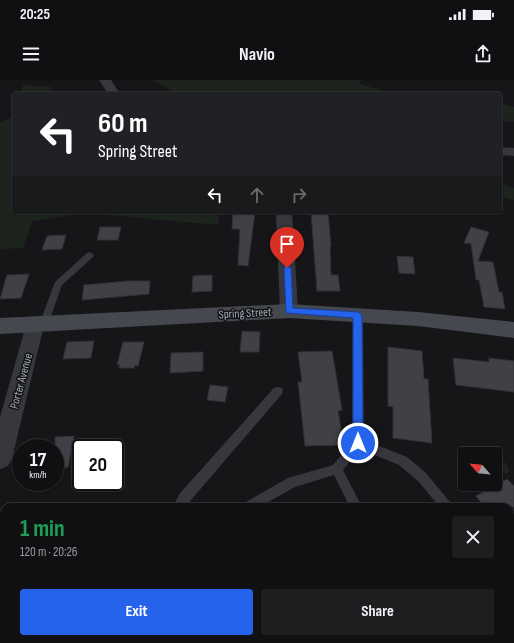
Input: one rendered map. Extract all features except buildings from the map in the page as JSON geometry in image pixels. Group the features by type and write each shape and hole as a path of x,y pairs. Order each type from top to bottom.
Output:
{"main road":[{"name":"Spring Street","path":"0,326 289,310 514,330"}],"street":[{"path":"105,80 113,92"},
{"path":"502,151 514,152"},
{"path":"284,214 289,310"},
{"name":"Porter Avenue","path":"1,448 39,325"}],"lane":[{"path":"39,325 58,284 90,255"},
{"path":"255,503 292,482 338,469 358,443 358,315"},
{"path":"181,503 185,496 278,391"},
{"path":"358,443 402,461 422,477 445,503"},
{"path":"338,469 354,503"}],"shaded area":[{"path":"153,80 361,80 358,83 385,92 174,92"},
{"path":"23,85 51,87 52,92 21,92"},
{"path":"502,104 514,107 514,122 502,121"},
{"path":"12,117 12,214 78,214 32,221 23,248 0,249 0,123"},
{"path":"502,185 514,188 514,200 502,197"},
{"path":"96,214 218,214 219,225"},
{"path":"502,459 509,468 508,473 502,473"}],"route":[{"path":"287,268 289,310 358,315 358,443"}]}
